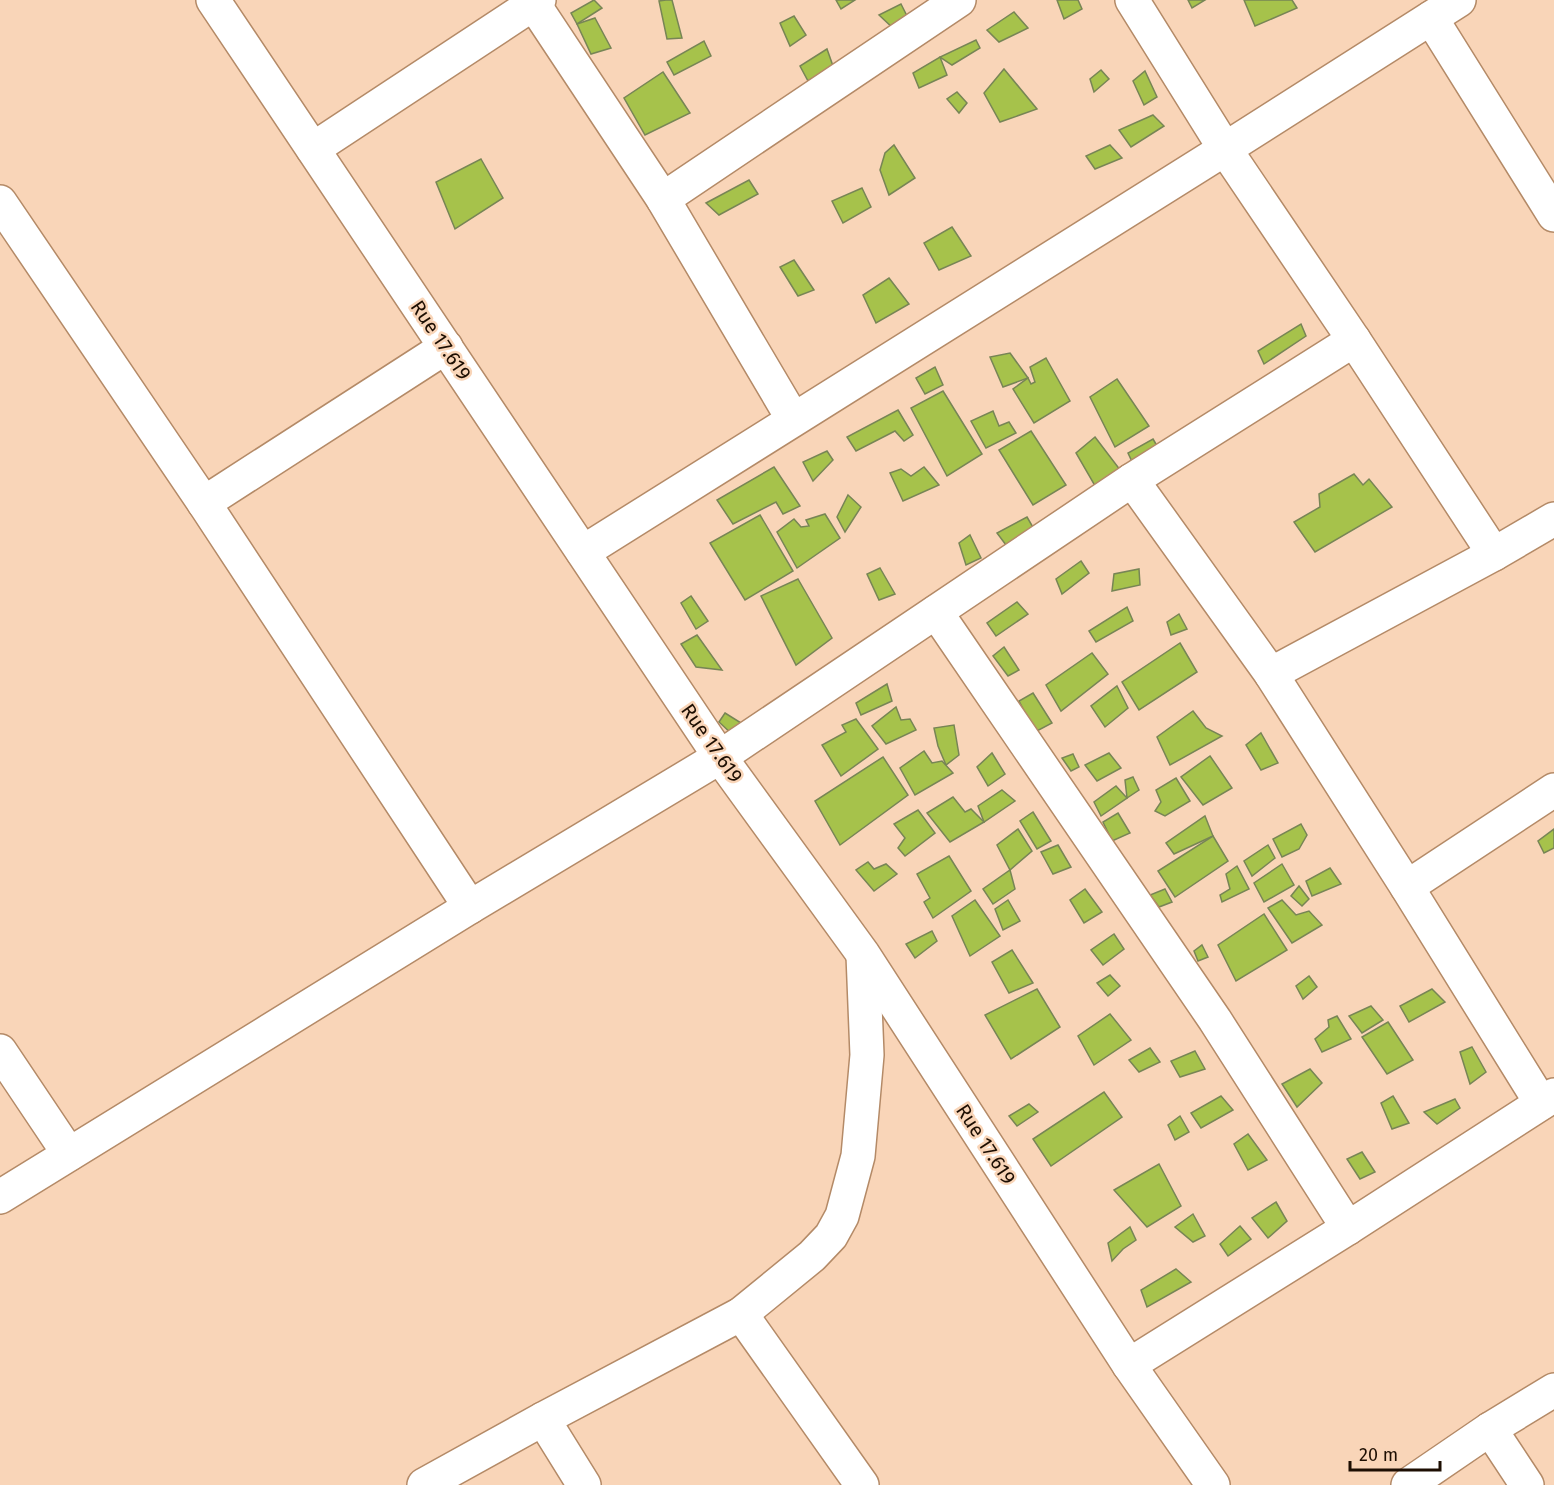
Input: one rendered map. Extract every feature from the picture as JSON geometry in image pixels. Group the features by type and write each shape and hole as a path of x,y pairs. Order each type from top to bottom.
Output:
{"street":[{"name":"Rue 17.619","path":"213,0 720,757 863,954 1129,1365 1213,1485"},
{"path":"663,199 959,0"},
{"path":"1132,0 1225,149 1494,554"},
{"path":"583,552 1459,0"},
{"path":"313,149 534,1 663,199 793,419"},
{"path":"1431,18 1554,215"},
{"path":"0,202 204,502 470,907"},
{"path":"0,1197 470,907 720,757 1132,480 1354,340"},
{"path":"204,502 446,347"},
{"path":"1129,1365 1548,1099 1407,887 1271,674 1132,480"},
{"path":"1271,674 1494,554 1554,519"},
{"path":"936,612 1215,1020 1348,1228"},
{"path":"1407,887 1554,790"},
{"path":"424,1485 741,1314 812,1256 831,1236 842,1216 858,1156 867,1055 863,954"},
{"path":"0,1051 69,1154"},
{"path":"741,1314 862,1485"},
{"path":"1408,1485 1490,1429 1554,1390"},
{"path":"543,1419 584,1485"},
{"path":"1490,1429 1527,1485"}],"building":[{"path":"594,0 602,8 577,24 571,13"},
{"path":"672,0 682,38 667,39 659,1"},
{"path":"836,0 855,0 841,9"},
{"path":"1057,0 1078,0 1082,9 1064,19"},
{"path":"1188,0 1205,0 1192,8"},
{"path":"1244,0 1292,0 1297,8 1255,26"},
{"path":"901,4 909,20 894,29 879,15"},
{"path":"1014,12 1028,28 999,42 987,30"},
{"path":"794,16 806,35 790,46 780,23"},
{"path":"595,18 611,48 591,54 577,24"},
{"path":"976,40 980,48 952,65 940,57"},
{"path":"704,41 711,56 674,75 667,62"},
{"path":"827,49 833,66 808,81 800,66"},
{"path":"940,57 947,75 919,88 913,73"},
{"path":"1004,69 1037,109 1000,122 984,93"},
{"path":"1101,70 1109,79 1094,92 1090,79"},
{"path":"1145,71 1157,97 1144,105 1133,81"},
{"path":"663,72 690,113 645,135 624,98"},
{"path":"957,92 967,103 959,113 947,99"},
{"path":"1153,115 1164,126 1131,147 1119,130"},
{"path":"894,145 915,178 889,195 880,170 885,153"},
{"path":"1110,145 1122,158 1095,169 1086,156"},
{"path":"481,159 503,198 455,229 436,182"},
{"path":"749,180 758,194 719,215 706,203"},
{"path":"862,188 871,207 843,223 832,201"},
{"path":"952,227 971,256 939,270 924,243"},
{"path":"794,260 814,290 798,296 780,267"},
{"path":"889,278 909,304 876,323 863,295"},
{"path":"1301,324 1306,336 1264,364 1258,351"},
{"path":"1010,353 1028,378 1003,387 990,357"},
{"path":"1046,358 1070,401 1034,423 1013,389 1028,378 1031,384 1035,382 1030,367"},
{"path":"935,367 943,385 925,394 916,378"},
{"path":"1117,379 1149,426 1115,447 1090,397"},
{"path":"943,391 982,454 947,476 911,408"},
{"path":"898,410 913,435 904,441 895,431 856,451 847,437"},
{"path":"993,411 999,426 1009,422 1016,433 986,448 971,421"},
{"path":"1031,431 1066,485 1033,505 999,450"},
{"path":"1095,437 1124,475 1098,491 1076,453"},
{"path":"1153,439 1160,451 1134,466 1128,453"},
{"path":"827,451 833,460 813,481 803,462"},
{"path":"774,467 800,506 783,514 776,502 733,524 717,500"},
{"path":"924,467 939,485 903,501 890,473 901,469 911,476"},
{"path":"1354,474 1363,485 1369,479 1392,507 1315,552 1294,522 1320,507 1319,494"},
{"path":"848,495 861,507 845,532 837,517"},
{"path":"825,514 840,538 797,568 777,532 794,519 801,527 809,526 806,520"},
{"path":"760,515 793,571 745,600 710,543"},
{"path":"1027,517 1034,529 1006,545 997,533"},
{"path":"970,535 981,558 966,565 959,543"},
{"path":"1081,561 1089,573 1062,594 1056,579"},
{"path":"880,568 895,594 879,600 867,574"},
{"path":"1139,569 1140,585 1112,591 1114,574"},
{"path":"798,579 832,638 796,665 761,596"},
{"path":"691,596 708,621 696,629 681,603"},
{"path":"1017,602 1028,614 996,636 987,623"},
{"path":"1127,607 1133,621 1096,642 1089,631"},
{"path":"1179,614 1187,629 1171,635 1167,622"},
{"path":"697,635 722,670 696,667 681,644"},
{"path":"1180,643 1197,672 1139,710 1122,682"},
{"path":"1004,647 1019,670 1008,676 993,656"},
{"path":"1092,653 1108,674 1061,711 1046,685"},
{"path":"887,684 892,701 861,715 856,703"},
{"path":"1117,686 1128,708 1105,727 1091,706"},
{"path":"1033,693 1052,723 1035,732 1019,701"},
{"path":"896,707 901,720 910,719 916,730 886,744 872,726"},
{"path":"1193,711 1206,728 1222,736 1170,765 1157,737"},
{"path":"725,713 746,726 734,736 719,722"},
{"path":"856,719 878,749 841,776 822,745 846,732 842,725"},
{"path":"954,725 959,755 946,765 934,728"},
{"path":"1261,733 1278,763 1261,770 1246,745"},
{"path":"924,751 932,763 942,761 953,773 915,795 900,768"},
{"path":"992,753 1005,774 988,786 977,767"},
{"path":"1109,753 1121,768 1097,781 1085,765"},
{"path":"1073,754 1079,767 1071,771 1062,758"},
{"path":"1210,756 1232,788 1203,805 1181,777"},
{"path":"883,757 908,795 840,845 815,801"},
{"path":"1133,777 1139,790 1127,798 1125,780"},
{"path":"1176,778 1190,801 1165,816 1155,811 1161,802 1156,790"},
{"path":"1116,786 1127,798 1101,816 1094,802"},
{"path":"1002,790 1015,801 984,822 978,806"},
{"path":"953,797 965,812 971,809 984,822 950,842 927,813"},
{"path":"918,810 935,833 905,856 898,848 905,838 894,824"},
{"path":"1033,812 1051,841 1037,849 1020,821"},
{"path":"1118,813 1130,833 1112,841 1103,822"},
{"path":"1205,816 1213,836 1174,854 1166,843"},
{"path":"1301,824 1307,835 1299,849 1282,857 1273,839"},
{"path":"1018,829 1032,851 1010,870 997,845"},
{"path":"1554,829 1554,848 1544,853 1538,841"},
{"path":"1213,836 1228,861 1175,897 1158,871"},
{"path":"1058,845 1071,867 1053,874 1041,852"},
{"path":"1268,845 1275,858 1252,876 1244,861"},
{"path":"949,856 971,891 933,918 924,902 930,898 917,874"},
{"path":"868,862 874,869 886,864 897,874 874,891 856,870"},
{"path":"1282,864 1294,885 1264,902 1254,883"},
{"path":"1237,866 1249,889 1222,902 1220,895 1230,889 1226,874"},
{"path":"1330,868 1341,884 1312,896 1306,881"},
{"path":"1010,870 1015,889 993,904 983,889"},
{"path":"1299,886 1309,899 1302,906 1291,896"},
{"path":"1085,889 1102,912 1084,923 1070,900"},
{"path":"1165,889 1172,902 1159,907 1150,895"},
{"path":"975,900 1000,936 970,956 952,916"},
{"path":"1008,900 1020,921 1003,930 995,909"},
{"path":"1282,900 1296,915 1309,911 1322,925 1292,943 1268,908"},
{"path":"1264,914 1287,950 1236,981 1218,945"},
{"path":"932,931 937,941 915,958 906,944"},
{"path":"1114,934 1124,949 1103,965 1091,950"},
{"path":"1202,945 1208,957 1198,961 1194,951"},
{"path":"1012,950 1033,983 1009,993 992,962"},
{"path":"1110,975 1120,986 1108,996 1097,983"},
{"path":"1309,976 1317,987 1303,999 1296,986"},
{"path":"1037,989 1060,1027 1011,1059 985,1015"},
{"path":"1432,989 1445,1002 1409,1022 1400,1006"},
{"path":"1371,1006 1383,1020 1362,1033 1349,1016"},
{"path":"1110,1014 1131,1040 1094,1065 1078,1036"},
{"path":"1337,1016 1351,1039 1322,1052 1315,1039 1329,1027 1328,1020"},
{"path":"1388,1022 1413,1060 1387,1074 1362,1037"},
{"path":"1472,1047 1486,1072 1470,1084 1460,1052"},
{"path":"1150,1048 1160,1062 1139,1072 1129,1060"},
{"path":"1195,1051 1205,1069 1180,1077 1171,1061"},
{"path":"1310,1069 1322,1083 1297,1107 1282,1084"},
{"path":"1104,1092 1122,1117 1051,1166 1033,1139"},
{"path":"1221,1096 1233,1110 1201,1128 1191,1113"},
{"path":"1393,1096 1409,1123 1392,1129 1381,1103"},
{"path":"1455,1099 1460,1108 1437,1124 1424,1112"},
{"path":"1029,1104 1038,1112 1017,1126 1009,1116"},
{"path":"1180,1116 1189,1132 1175,1140 1168,1125"},
{"path":"1248,1134 1267,1160 1248,1170 1234,1144"},
{"path":"1362,1152 1375,1172 1360,1179 1347,1159"},
{"path":"1159,1164 1181,1206 1147,1227 1114,1190"},
{"path":"1276,1202 1287,1221 1268,1238 1252,1218"},
{"path":"1193,1214 1205,1236 1193,1242 1175,1227"},
{"path":"1240,1226 1251,1239 1228,1256 1220,1244"},
{"path":"1130,1227 1136,1240 1112,1261 1108,1243"},
{"path":"1176,1269 1191,1282 1147,1307 1141,1290"}]}
